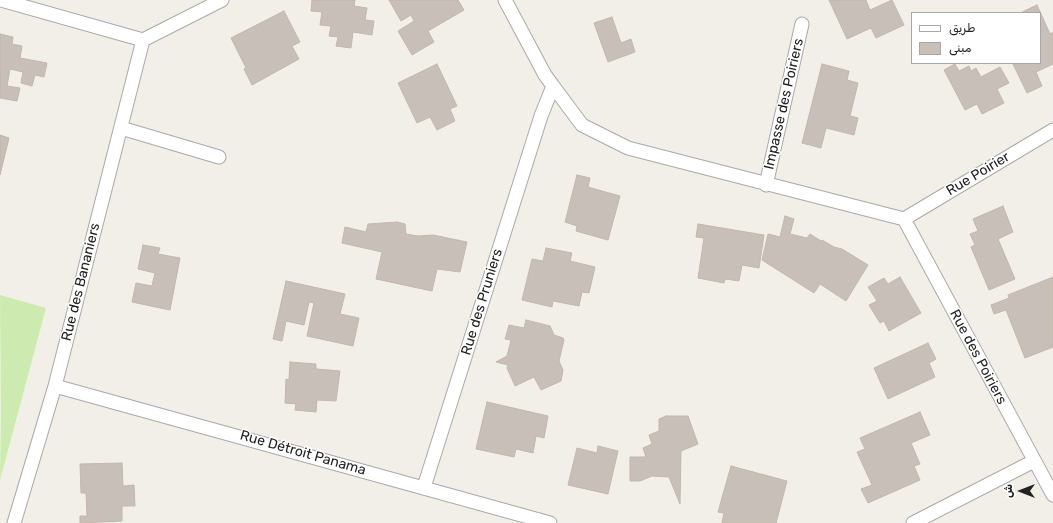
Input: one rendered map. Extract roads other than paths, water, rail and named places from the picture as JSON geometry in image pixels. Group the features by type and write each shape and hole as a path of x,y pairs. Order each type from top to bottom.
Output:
{"street":[{"path":"2,0 143,40 222,0"},
{"path":"505,0 545,75 582,125 628,148 766,185 904,219"},
{"name":"Impasse des Poiriers","path":"766,185 802,24"},
{"name":"Rue des Bananiers","path":"14,523 55,386 143,40"},
{"name":"Rue des Pruniers","path":"424,487 541,116 553,86"},
{"path":"121,128 219,157"},
{"name":"Rue Poirier","path":"904,219 1053,130"},
{"name":"Rue des Poiriers","path":"904,219 1053,495"},
{"name":"Rue Détroit Panama","path":"55,386 550,523"},
{"path":"913,523 1034,461"}]}
